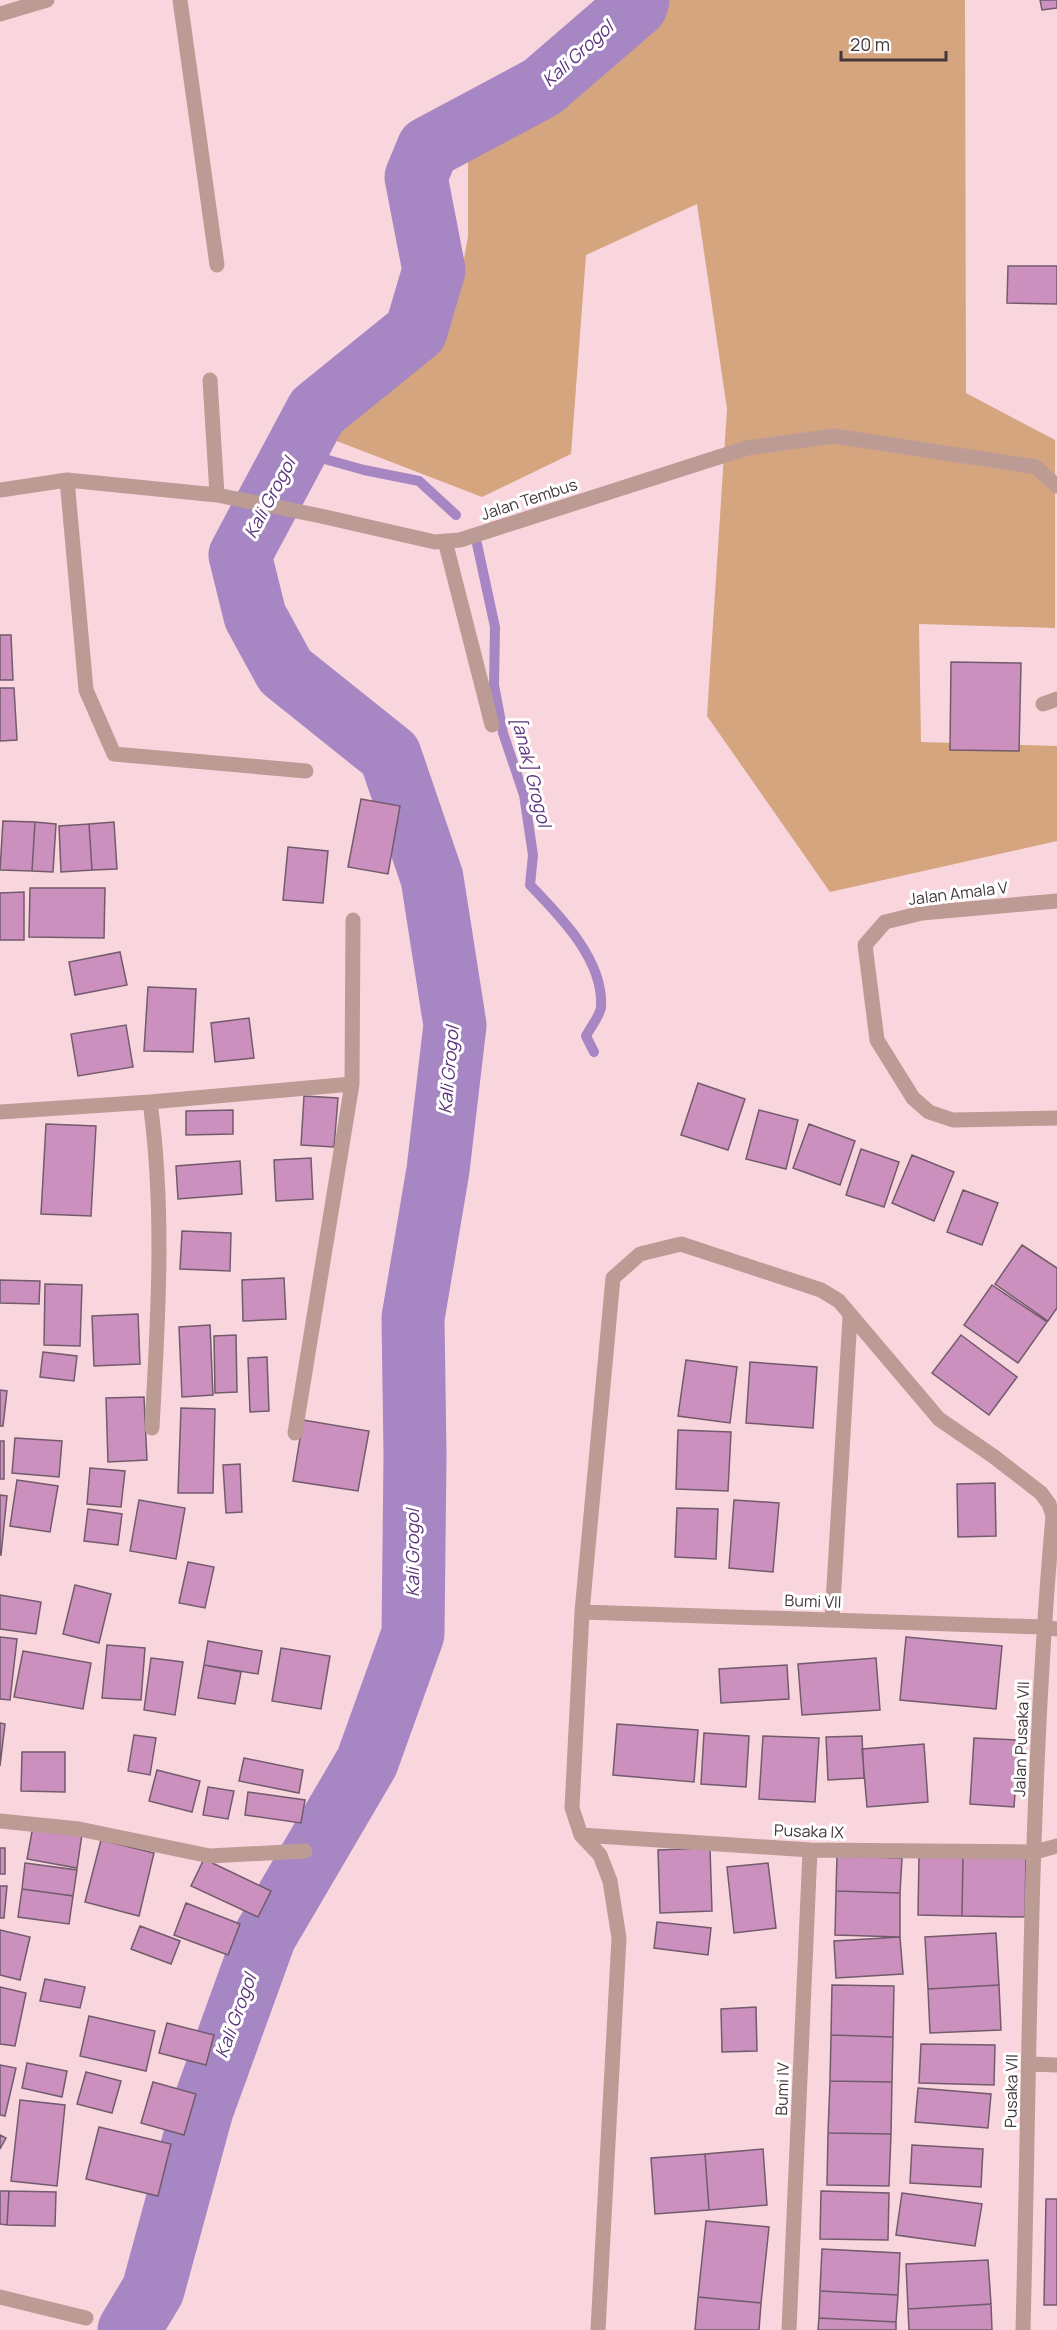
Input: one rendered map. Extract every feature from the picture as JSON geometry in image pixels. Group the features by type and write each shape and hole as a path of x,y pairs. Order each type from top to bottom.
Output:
{"street":[{"path":"0,14 47,0"},
{"path":"180,0 217,266"},
{"path":"210,380 217,495"},
{"name":"Jalan Tembus","path":"0,490 67,480 217,495 435,542 460,540 747,447 834,436 1036,467 1057,486"},
{"path":"67,480 86,690 114,754 306,771"},
{"path":"445,541 492,725"},
{"name":"Jalan Amala V","path":"1057,901 922,913 885,922 865,945 877,1040 913,1098 929,1112 953,1120 1057,1118"},
{"path":"295,1433 352,1084 353,920"},
{"path":"0,1112 150,1102 352,1084"},
{"path":"150,1102 156,1144 159,1298 152,1428"},
{"name":"Jalan Pusaka VII","path":"581,1835 572,1808 582,1612 613,1278 640,1254 681,1244 821,1290 839,1301 850,1317 939,1419 1041,1493 1049,1504 1053,1516 1050,1628 1035,1852"},
{"path":"832,1620 850,1317"},
{"name":"Bumi VII","path":"582,1612 1050,1628"},
{"path":"0,1821 79,1828 210,1856 305,1851"},
{"path":"581,1835 600,1855 610,1881 619,1938 598,2330"},
{"name":"Pusaka IX","path":"581,1835 810,1850 1035,1852 1057,1846"},
{"name":"Bumi IV","path":"789,2330 810,1850"},
{"name":"Pusaka VII","path":"1023,2330 1035,1852"},
{"path":"1029,2064 1057,2065"},
{"path":"0,2297 86,2318"}],"shaded area":[{"path":"651,0 965,0 966,393 1055,440 1055,628 919,624 921,742 1057,746 1057,841 830,892 707,716 727,409 697,204 586,255 571,454 482,497 329,438 455,310 468,236 468,140"}],"building":[{"path":"1040,0 1057,0 1057,8 1042,10"},
{"path":"1008,266 1057,266 1057,304 1007,303"},
{"path":"0,635 11,635 13,680 0,680"},
{"path":"951,662 1021,663 1019,751 950,750"},
{"path":"0,688 14,688 17,740 0,741"},
{"path":"361,799 400,806 388,874 348,867"},
{"path":"3,821 35,822 32,871 0,870"},
{"path":"35,822 56,824 53,872 32,871"},
{"path":"114,822 117,869 92,870 89,824"},
{"path":"89,824 92,870 61,872 59,826"},
{"path":"288,847 328,851 323,903 283,900"},
{"path":"30,888 105,888 104,938 29,937"},
{"path":"24,892 24,940 0,940 0,893"},
{"path":"120,952 127,985 75,995 69,962"},
{"path":"148,987 196,989 193,1052 144,1051"},
{"path":"249,1018 254,1058 215,1062 211,1023"},
{"path":"126,1025 133,1067 78,1076 71,1034"},
{"path":"698,1083 745,1099 728,1150 681,1135"},
{"path":"304,1096 338,1098 334,1147 301,1145"},
{"path":"233,1110 233,1134 186,1135 186,1111"},
{"path":"759,1110 798,1120 786,1169 746,1159"},
{"path":"46,1124 96,1126 91,1216 41,1214"},
{"path":"809,1124 855,1141 840,1185 793,1168"},
{"path":"861,1149 899,1162 884,1207 846,1195"},
{"path":"912,1155 954,1172 934,1221 892,1203"},
{"path":"311,1158 313,1199 276,1201 274,1160"},
{"path":"240,1161 242,1194 178,1199 176,1166"},
{"path":"963,1190 998,1203 982,1245 947,1232"},
{"path":"182,1231 231,1233 230,1271 180,1269"},
{"path":"1022,1245 1057,1268 1057,1308 1048,1321 995,1284"},
{"path":"284,1278 286,1319 243,1321 242,1280"},
{"path":"0,1280 40,1281 39,1304 0,1303"},
{"path":"45,1284 82,1285 80,1346 44,1345"},
{"path":"992,1285 1047,1322 1018,1363 964,1325"},
{"path":"138,1314 140,1364 94,1366 92,1316"},
{"path":"210,1325 213,1395 182,1397 179,1327"},
{"path":"236,1335 237,1392 215,1393 214,1336"},
{"path":"961,1335 1017,1377 989,1415 932,1373"},
{"path":"43,1352 77,1356 74,1381 40,1377"},
{"path":"267,1357 269,1411 250,1412 248,1358"},
{"path":"686,1360 737,1367 730,1423 678,1416"},
{"path":"750,1362 817,1367 813,1428 746,1423"},
{"path":"0,1390 7,1391 3,1426 0,1426"},
{"path":"144,1397 147,1460 108,1462 106,1398"},
{"path":"181,1408 215,1409 213,1493 178,1493"},
{"path":"303,1420 369,1431 358,1491 293,1481"},
{"path":"678,1430 731,1432 728,1491 676,1489"},
{"path":"15,1438 62,1441 59,1477 12,1473"},
{"path":"0,1441 4,1441 4,1479 0,1479"},
{"path":"240,1464 242,1512 226,1513 223,1465"},
{"path":"90,1468 125,1471 121,1507 87,1504"},
{"path":"17,1480 58,1486 50,1532 10,1526"},
{"path":"995,1483 996,1536 958,1537 957,1484"},
{"path":"0,1495 7,1496 1,1555 0,1555"},
{"path":"139,1500 185,1508 176,1559 130,1551"},
{"path":"734,1500 779,1503 773,1572 729,1568"},
{"path":"677,1508 718,1509 716,1559 675,1557"},
{"path":"88,1509 122,1514 118,1545 84,1541"},
{"path":"188,1562 214,1567 205,1608 179,1603"},
{"path":"75,1585 111,1594 99,1643 63,1634"},
{"path":"0,1595 41,1602 36,1634 0,1629"},
{"path":"0,1637 17,1639 10,1700 0,1699"},
{"path":"906,1637 1002,1646 996,1709 900,1700"},
{"path":"208,1641 262,1651 258,1674 204,1665"},
{"path":"107,1645 145,1648 141,1700 102,1698"},
{"path":"281,1648 330,1656 321,1709 272,1701"},
{"path":"23,1651 91,1663 83,1709 14,1697"},
{"path":"151,1658 183,1662 175,1715 144,1710"},
{"path":"876,1658 880,1710 802,1715 798,1664"},
{"path":"204,1665 241,1672 235,1704 198,1698"},
{"path":"787,1665 789,1699 721,1703 719,1669"},
{"path":"0,1723 5,1724 0,1766"},
{"path":"617,1724 698,1730 694,1782 613,1775"},
{"path":"704,1733 749,1736 746,1787 701,1784"},
{"path":"134,1735 156,1738 150,1775 128,1771"},
{"path":"763,1736 819,1738 815,1802 759,1799"},
{"path":"862,1736 864,1778 828,1780 826,1737"},
{"path":"974,1738 1019,1740 1014,1807 970,1804"},
{"path":"924,1744 928,1802 867,1807 862,1749"},
{"path":"22,1752 65,1752 65,1792 21,1791"},
{"path":"244,1758 303,1770 299,1793 239,1781"},
{"path":"157,1770 200,1781 192,1812 149,1801"},
{"path":"208,1787 234,1791 228,1819 203,1815"},
{"path":"248,1792 305,1800 301,1823 245,1815"},
{"path":"33,1826 82,1834 77,1868 27,1859"},
{"path":"101,1840 154,1853 139,1916 85,1902"},
{"path":"0,1848 5,1848 5,1874 0,1874"},
{"path":"710,1848 712,1911 660,1913 658,1850"},
{"path":"919,1855 963,1856 962,1916 918,1915"},
{"path":"837,1856 902,1858 900,1893 836,1891"},
{"path":"963,1856 1026,1857 1025,1917 962,1916"},
{"path":"204,1859 271,1891 258,1917 191,1886"},
{"path":"25,1863 77,1870 73,1896 22,1889"},
{"path":"768,1863 776,1928 734,1933 727,1867"},
{"path":"0,1886 7,1886 4,1918 0,1918"},
{"path":"22,1889 73,1896 69,1924 18,1917"},
{"path":"836,1891 900,1893 900,1937 835,1935"},
{"path":"186,1903 240,1924 228,1955 174,1935"},
{"path":"657,1922 711,1928 708,1955 654,1948"},
{"path":"140,1926 180,1941 171,1964 131,1949"},
{"path":"0,1930 30,1937 20,1980 0,1975"},
{"path":"996,1933 999,1985 928,1989 925,1937"},
{"path":"900,1937 903,1974 836,1978 834,1941"},
{"path":"45,1979 85,1987 80,2008 40,2001"},
{"path":"832,1985 894,1986 893,2037 831,2035"},
{"path":"999,1985 1001,2030 930,2033 928,1989"},
{"path":"0,1987 26,1993 15,2046 0,2044"},
{"path":"756,2007 757,2051 722,2052 721,2009"},
{"path":"89,2016 155,2031 146,2071 80,2056"},
{"path":"167,2023 214,2035 206,2065 159,2053"},
{"path":"831,2035 893,2037 892,2082 830,2081"},
{"path":"921,2044 995,2045 994,2085 919,2083"},
{"path":"27,2063 67,2071 62,2097 22,2088"},
{"path":"0,2065 16,2068 5,2116 0,2115"},
{"path":"86,2072 121,2081 112,2113 77,2104"},
{"path":"830,2081 892,2082 891,2134 828,2133"},
{"path":"153,2082 196,2094 184,2135 141,2123"},
{"path":"918,2088 991,2094 988,2128 915,2122"},
{"path":"20,2100 65,2105 57,2186 11,2181"},
{"path":"99,2127 171,2144 158,2196 86,2179"},
{"path":"828,2133 891,2134 889,2186 827,2185"},
{"path":"0,2135 6,2138 0,2149"},
{"path":"912,2145 983,2149 981,2187 910,2183"},
{"path":"763,2149 767,2205 709,2210 705,2154"},
{"path":"705,2154 709,2210 655,2214 651,2158"},
{"path":"0,2191 9,2191 7,2225 0,2224"},
{"path":"9,2191 56,2192 55,2226 7,2225"},
{"path":"821,2191 889,2193 888,2240 820,2239"},
{"path":"902,2193 982,2204 975,2246 896,2235"},
{"path":"1046,2199 1057,2199 1057,2305 1044,2305"},
{"path":"706,2221 769,2227 761,2303 698,2297"},
{"path":"822,2249 900,2253 898,2295 820,2291"},
{"path":"988,2260 991,2304 908,2309 906,2264"},
{"path":"820,2291 898,2295 896,2322 819,2318"},
{"path":"698,2297 761,2303 759,2330 695,2330"},
{"path":"991,2304 992,2330 909,2330 908,2309"},
{"path":"819,2318 896,2322 896,2330 818,2330"}],"waterway":[{"name":"Kali Grogol","path":"129,2330 153,2290 202,2110 265,1936 367,1762 413,1634 415,1455 413,1318 438,1170 455,1025 432,878 390,755 285,671 255,616 240,555 317,411 416,331 434,270 416,177 428,148 542,87 636,6 638,0"},
{"name":"[anak] Grogol","path":"296,451 364,470 419,481 456,515"},
{"name":"[anak] Grogol","path":"477,544 495,627 494,685 503,733 524,795 533,855 530,885 578,940 595,972 600,990 601,1007 586,1036 594,1052"}]}
